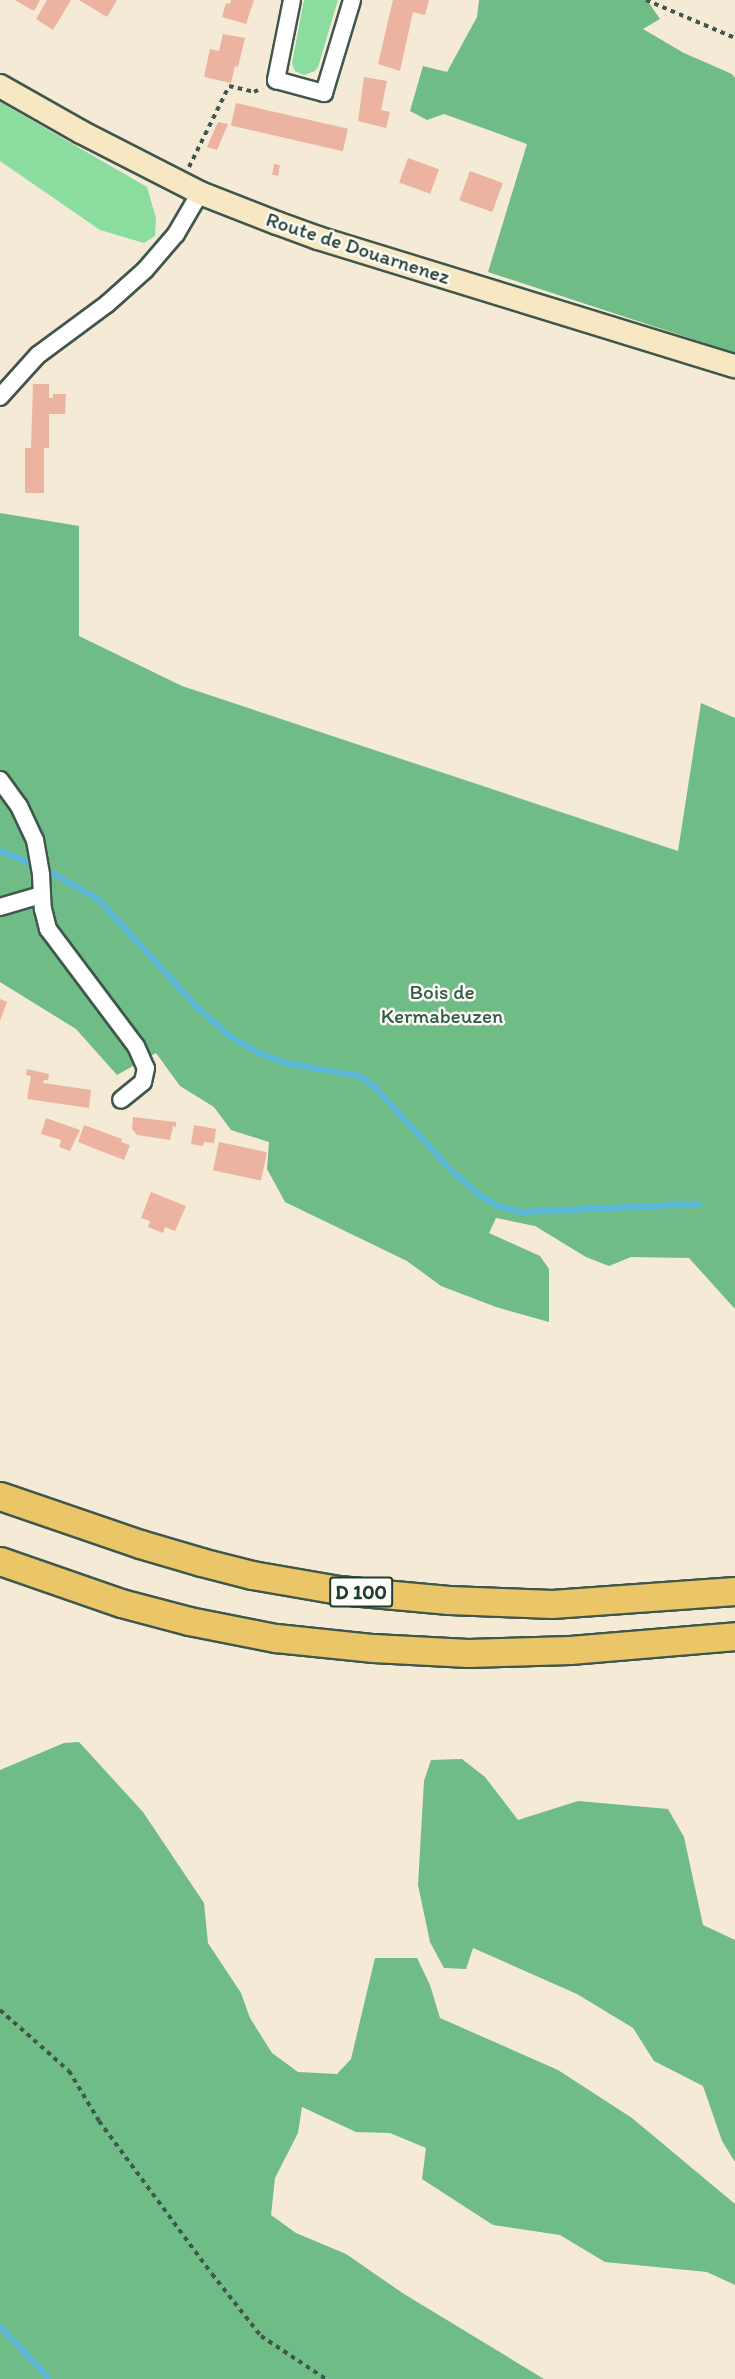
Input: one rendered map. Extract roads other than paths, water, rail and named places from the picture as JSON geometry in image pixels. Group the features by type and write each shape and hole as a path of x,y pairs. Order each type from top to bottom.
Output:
{"highway":[{"name":"D 100","path":"0,1496 140,1544 201,1562 252,1575 339,1590 449,1600 552,1604 735,1591"},
{"path":"0,1561 121,1603 189,1621 276,1638 362,1647 468,1653 570,1650 735,1636"}],"main road":[{"name":"Route de Douarnenez","path":"0,86 191,189 318,238 735,366"}],"street":[{"path":"292,0 276,80 324,93 352,0"},
{"path":"0,397 38,355 107,304 145,270 176,234 191,189"},
{"path":"0,780 19,806 35,840 40,867 44,918 55,941 136,1046 147,1068 143,1082 121,1100"},
{"path":"0,907 41,895"}],"waterway":[{"path":"0,851 45,869 98,899 198,1008 230,1036 258,1053 286,1063 359,1076 374,1086 452,1171 478,1194 498,1206 522,1212 699,1204"},
{"path":"0,2326 49,2379"}],"park label":[{"name":"Bois de Kermabeuzen","path":"442,1004"}]}
